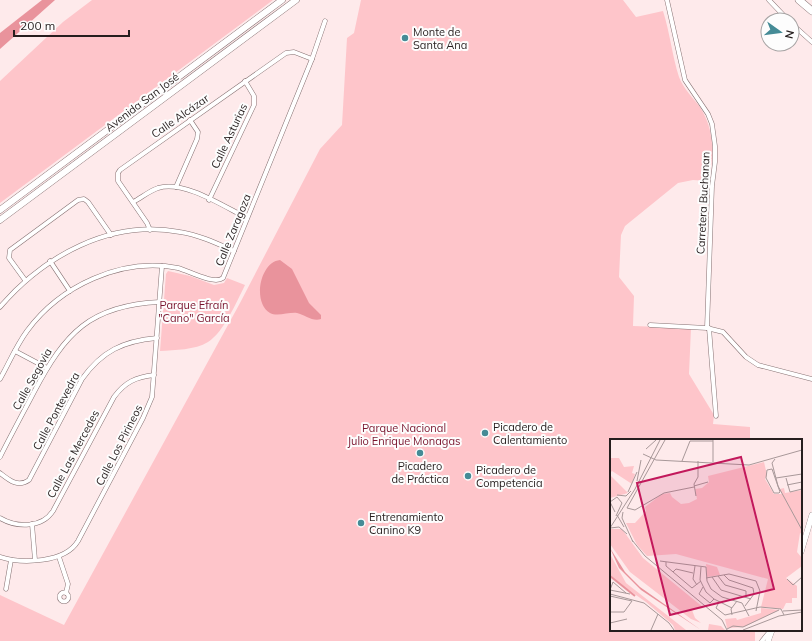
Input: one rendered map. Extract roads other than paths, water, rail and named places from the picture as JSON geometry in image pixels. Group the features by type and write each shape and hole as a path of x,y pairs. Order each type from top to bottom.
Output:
{"highway":[{"path":"799,0 811,11"}],"main road":[{"name":"Avenida San José","path":"0,210 282,0"},
{"name":"Avenida San José","path":"0,220 296,0"}],"street":[{"name":"Carretera Buchanan","path":"667,0 685,80 708,114 712,124 716,146 712,186 708,328 716,416"},
{"path":"769,0 780,12"},
{"name":"Calle Zaragoza","path":"0,379 27,332 40,316 70,291 91,280 117,270 142,266 162,266 188,271 217,281 223,278 312,59 325,21"},
{"path":"800,31 812,42"},
{"name":"Calle Alcázar","path":"150,230 147,223 118,181 118,172 286,52 294,52 312,59"},
{"name":"Calle Asturias","path":"209,200 254,104 253,93 245,81"},
{"path":"176,187 197,140 198,132 190,120"},
{"path":"133,202 157,188 176,187 209,200 247,218"},
{"path":"25,280 9,258 10,250 78,200 84,199 88,202 111,235"},
{"path":"0,307 25,280 50,261 81,244 111,235 150,230 170,230 192,234 234,252"},
{"path":"50,261 70,291"},
{"name":"Calle Los Pirineos","path":"0,557 11,560 35,560 59,557 76,546 143,418 152,396 162,266"},
{"name":"Calle Segovia","path":"0,457 47,368 70,336 94,318 124,306 160,302"},
{"path":"650,325 708,328 724,332 746,357 758,365 812,379"},
{"name":"Calle Pontevedra","path":"0,473 14,483 21,483 29,480 82,379 93,365 119,346 136,340 157,338"},
{"path":"15,351 47,368"},
{"name":"Calle Las Mercedes","path":"32,524 44,520 54,511 118,391 134,379 154,375"},
{"path":"802,549 812,515"},
{"path":"0,518 18,524 32,524 35,560"},
{"path":"59,557 68,584 66,593"},
{"path":"6,589 11,560"},
{"path":"762,641 770,631"},
{"path":"768,641 771,631"}],"place":[{"name":"Monte de Santa Ana","path":"405,38"},
{"name":"Picadero de Calentamiento","path":"485,433"},
{"name":"Picadero de Práctica","path":"420,453"},
{"name":"Picadero de Competencia","path":"468,476"},
{"name":"Entrenamiento Canino K9","path":"361,523"}],"park label":[{"name":"Parque Efraín \"Cano\" García","path":"194,311"},
{"name":"Parque Nacional Julio Enrique Monagas","path":"404,434"}]}
